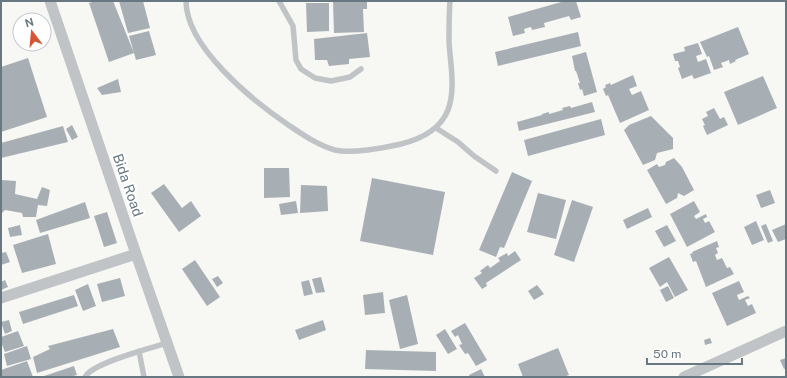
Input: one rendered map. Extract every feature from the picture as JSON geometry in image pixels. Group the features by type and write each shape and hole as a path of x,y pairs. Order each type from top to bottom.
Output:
{"street":[{"name":"Bida Road","path":"50,1 136,254 180,377"},
{"path":"1,298 136,254"},
{"path":"684,377 786,331"}],"lane":[{"path":"186,1 186,9 195,34 229,77 253,100 309,139 336,150 352,151 387,148 407,143 422,137 441,123 448,110 452,94 449,40 450,1"},
{"path":"279,1 293,26 296,60 301,69 315,78 331,81 350,77 361,69"},
{"path":"436,128 458,142 474,156 496,171"},
{"path":"85,377 87,373 104,364 139,351 167,343"},
{"path":"139,351 144,377"}],"building":[{"path":"95,1 113,1 134,53 109,62 89,3"},
{"path":"119,1 143,1 150,28 128,33"},
{"path":"333,1 367,1 367,9 363,9 364,32 334,33"},
{"path":"565,1 576,1 581,17 571,20 569,16 544,23 545,27 532,30 531,27 524,29 525,33 513,36 508,17"},
{"path":"306,3 329,3 329,31 307,32"},
{"path":"738,27 749,54 735,60 736,61 730,64 729,60 721,63 723,67 714,70 709,56 707,57 700,42"},
{"path":"149,31 156,55 136,60 129,36"},
{"path":"578,32 581,46 498,66 495,52"},
{"path":"367,33 370,57 349,59 349,64 329,66 327,60 315,60 314,39"},
{"path":"698,43 702,54 696,56 698,62 706,59 711,73 694,79 692,75 682,79 678,68 680,67 678,61 675,61 673,54 685,51 684,47"},
{"path":"586,52 597,92 584,96 582,89 580,90 578,83 580,83 575,71 572,56"},
{"path":"28,58 47,117 1,132 1,67"},
{"path":"633,75 637,86 629,89 632,95 641,91 649,110 620,123 608,95 606,96 603,89 606,87 605,85 610,83 611,85"},
{"path":"763,76 777,108 738,125 724,92"},
{"path":"118,79 121,92 102,95 97,88"},
{"path":"592,102 595,112 519,131 517,122 549,112 549,114 563,110 562,108 570,106 571,108"},
{"path":"714,108 720,119 724,117 728,125 707,135 702,119 708,116 706,112"},
{"path":"651,116 673,138 673,149 657,153 655,160 643,165 624,130 629,125"},
{"path":"601,119 605,135 528,156 524,140"},
{"path":"72,125 78,137 72,140 66,129"},
{"path":"63,126 68,142 1,158 1,143"},
{"path":"674,158 682,167 694,190 684,196 678,193 677,198 666,204 647,170 657,164 659,167 665,165 666,162"},
{"path":"264,168 289,168 290,197 264,198"},
{"path":"512,172 532,181 504,248 500,247 496,257 479,250"},
{"path":"372,178 445,192 433,255 360,241"},
{"path":"1,180 16,181 15,194 37,199 42,187 50,190 47,206 38,205 36,217 23,217 22,213 5,210 1,214"},
{"path":"164,184 182,208 191,201 201,216 179,232 151,193"},
{"path":"301,185 327,186 328,211 300,213"},
{"path":"770,190 775,203 761,208 756,195"},
{"path":"538,193 566,200 556,239 527,232"},
{"path":"572,200 593,207 574,262 554,255"},
{"path":"296,201 298,213 281,215 279,204"},
{"path":"694,201 700,212 694,216 696,219 706,214 707,217 703,219 705,223 709,221 715,232 687,247 670,214"},
{"path":"85,202 90,218 40,233 36,220"},
{"path":"648,208 652,217 627,229 623,220"},
{"path":"107,212 117,243 104,247 94,216"},
{"path":"756,221 764,240 752,245 744,227"},
{"path":"766,224 773,241 768,243 761,226"},
{"path":"786,224 786,239 778,242 772,230"},
{"path":"20,225 22,235 10,237 8,228"},
{"path":"667,225 676,241 664,247 655,231"},
{"path":"48,234 56,264 22,273 13,245"},
{"path":"717,241 719,247 716,248 718,253 715,255 717,260 722,258 727,268 730,267 734,274 706,287 696,261 693,262 690,254"},
{"path":"515,251 521,260 486,283 487,286 482,289 474,278 482,273 480,271 488,265 490,268 500,261 498,258 507,253 508,256"},
{"path":"6,252 10,262 1,265 1,253"},
{"path":"669,257 688,290 675,297 667,282 660,287 649,268"},
{"path":"195,260 220,297 207,306 182,269"},
{"path":"218,276 223,283 217,287 212,279"},
{"path":"321,277 325,292 316,293 312,279"},
{"path":"120,278 125,296 102,302 97,284"},
{"path":"5,280 8,287 1,290 1,282"},
{"path":"309,280 313,294 304,296 301,282"},
{"path":"739,281 744,292 737,295 739,300 748,296 750,298 745,300 748,306 752,304 756,313 727,326 712,293"},
{"path":"88,284 96,306 83,311 75,290"},
{"path":"537,285 544,294 534,300 528,291"},
{"path":"668,286 674,298 666,302 660,290"},
{"path":"383,292 385,313 365,315 363,295"},
{"path":"74,295 78,306 23,324 19,312"},
{"path":"407,295 418,344 400,349 389,300"},
{"path":"9,320 12,331 5,334 1,322"},
{"path":"323,320 326,330 299,340 295,330"},
{"path":"465,323 487,360 476,366 468,353 465,354 459,345 462,344 458,335 455,337 451,331"},
{"path":"113,329 120,347 37,373 33,357 50,349 48,346"},
{"path":"445,329 457,349 448,354 436,335"},
{"path":"18,331 24,346 5,352 1,342 1,337"},
{"path":"710,338 712,343 705,345 704,340"},
{"path":"27,346 31,359 7,366 4,354"},
{"path":"558,348 569,375 563,377 523,377 518,364"},
{"path":"366,350 436,352 436,371 365,369"},
{"path":"786,358 786,368 784,369 780,360"},
{"path":"27,361 33,377 2,377 1,370"},
{"path":"74,366 77,375 69,377 44,377 44,376"},
{"path":"481,369 485,377 470,377 469,375"}]}
